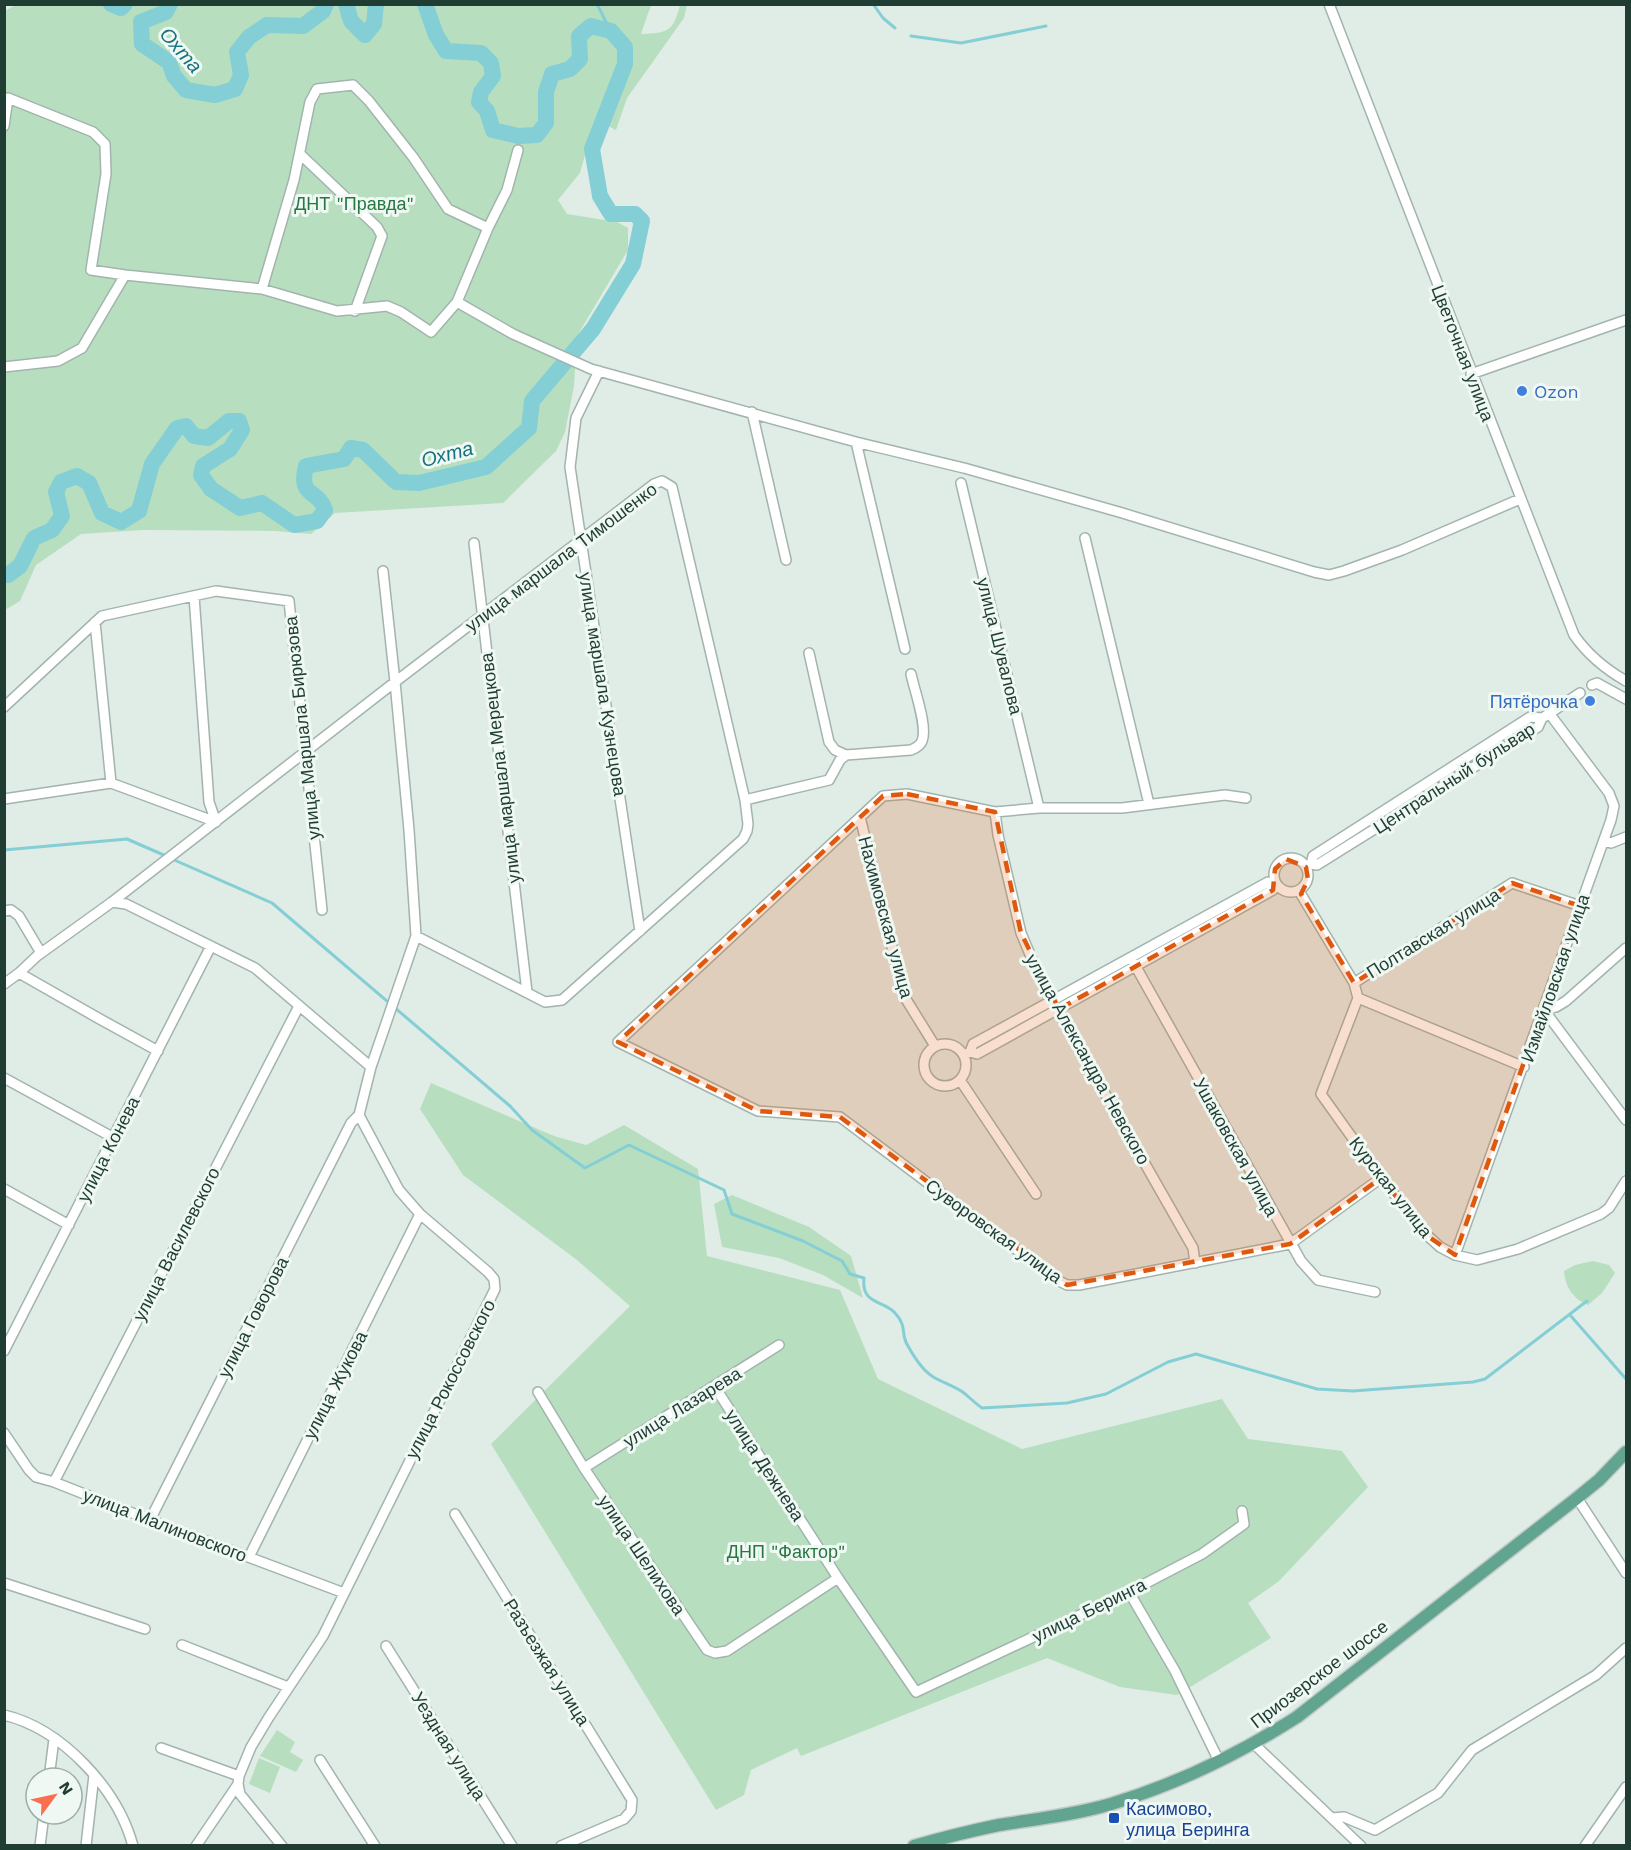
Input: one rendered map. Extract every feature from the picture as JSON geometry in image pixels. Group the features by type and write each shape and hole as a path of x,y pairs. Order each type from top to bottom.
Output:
{"main road":[{"name":"Приозерское шоссе","path":"914,1845 958,1833 1070,1814 1109,1804 1156,1790 1254,1744 1297,1717 1577,1498 1599,1480 1626,1452"}],"street":[{"name":"Цветочная улица","path":"1329,4 1574,635 1584,650 1601,665 1626,681"},
{"path":"262,289 294,180 310,102 317,89 353,85 369,101 413,157 448,209 488,228"},
{"path":"4,126 8,98 38,112 93,132 105,144 106,174 91,270 262,289 337,311 387,306 401,312 431,332 457,302 488,228 507,190 518,150"},
{"path":"300,154 377,227 382,236 355,311"},
{"path":"4,367 58,361 82,348 125,275"},
{"path":"457,302 513,334 595,370 856,442 975,471 1329,575 1402,550 1520,499"},
{"path":"1471,374 1626,320"},
{"name":"улица маршала Кузнецова","path":"595,370 576,418 570,467 640,931"},
{"path":"752,412 786,560"},
{"path":"856,442 905,649"},
{"name":"улица маршала Тимошенко","path":"112,902 395,682 654,484 662,481 672,487 745,800 747,831 743,838 562,1000 545,1002 416,936"},
{"name":"улица Шувалова","path":"961,483 1039,808"},
{"path":"1085,538 1149,804"},
{"name":"улица маршала Мерецкова","path":"474,543 527,992"},
{"path":"359,1115 371,1067 416,936 409,830 383,571"},
{"name":"улица Маршала Бирюзова","path":"95,622 102,616 216,591 289,602 322,910"},
{"path":"194,596 209,802 216,822"},
{"path":"4,707 95,622"},
{"path":"95,622 111,783"},
{"path":"808,653 836,771"},
{"path":"829,742 835,750 846,755 911,750 918,747 923,740 924,729 911,674"},
{"path":"1592,685 1597,683 1626,699"},
{"path":"1546,716 1580,693"},
{"name":"Измайловская улица","path":"1455,1255 1524,1067 1604,841 1614,806 1609,792 1546,716"},
{"name":"Центральный бульвар","path":"1299,891 1308,880 1312,856 1530,717 1546,716"},
{"path":"745,800 830,780 840,760 846,755"},
{"path":"4,799 111,783 216,822"},
{"path":"860,817 883,796 907,794 995,812 1039,808 1122,808 1225,795 1246,798"},
{"name":"улица Александра Невского","path":"995,812 998,835 1021,933 1042,983 1193,1248 1195,1263"},
{"name":"Суворовская улица","path":"860,817 618,1042 758,1111 840,1117 1057,1280 1067,1285 1079,1285 1290,1244 1381,1178"},
{"name":"Нахимовская улица","path":"860,817 904,996 934,1046"},
{"path":"1604,841 1611,843 1626,837"},
{"path":"1275,885 1275,869 1279,862 1293,858 1309,865"},
{"path":"967,1054 965,1073 952,1086 942,1087 932,1083 926,1076 923,1065 926,1053 934,1046 943,1043 951,1044 967,1054 977,1054 1056,1005 1268,882 1286,892 1299,891 1354,983 1358,998 1524,1067"},
{"name":"Полтавская улица","path":"1354,983 1512,883 1580,906"},
{"path":"4,984 41,953 112,902 126,904 255,968 371,1067"},
{"path":"4,911 11,910 19,916 41,953"},
{"name":"улица Конева","path":"4,1351 211,946"},
{"path":"1626,948 1566,1001 1544,1010 1626,1120"},
{"name":"Ушаковская улица","path":"1133,962 1301,1262 1318,1280 1376,1292"},
{"path":"19,973 158,1051"},
{"name":"Курская улица","path":"1358,998 1321,1094 1381,1178 1429,1237 1440,1247 1455,1255 1477,1260 1518,1249 1601,1214 1609,1208 1626,1181"},
{"name":"улица Василевского","path":"54,1482 299,1006"},
{"path":"4,1078 114,1138"},
{"path":"960,1080 1036,1194"},
{"name":"улица Рокоссовского","path":"196,1845 238,1780 251,1747 323,1636 495,1289 494,1279 488,1272 420,1214 399,1190 359,1115"},
{"name":"улица Говорова","path":"150,1520 351,1123 359,1115"},
{"path":"4,1189 69,1225"},
{"name":"улица Жукова","path":"249,1557 420,1214"},
{"name":"улица Лазарева","path":"584,1468 779,1345"},
{"name":"улица Дежнева","path":"715,1387 838,1578 916,1692"},
{"name":"улица Шелихова","path":"538,1392 584,1468 706,1650 715,1653 727,1651 838,1578"},
{"name":"улица Малиновского","path":"4,1433 36,1477 344,1593"},
{"path":"1577,1498 1626,1573"},
{"name":"улица Беринга","path":"916,1692 1129,1592 1202,1554 1244,1524 1242,1511"},
{"name":"Разъезжая улица","path":"455,1514 632,1800 631,1811 624,1819 561,1845"},
{"path":"4,1583 145,1629"},
{"path":"1129,1592 1174,1671 1219,1761"},
{"path":"182,1645 288,1687"},
{"name":"Уездная улица","path":"386,1646 512,1845"},
{"path":"1332,1818 1344,1817 1375,1830 1404,1814 1438,1793 1472,1750 1596,1675 1626,1648"},
{"path":"4,1715 16,1718 54,1739 79,1758 100,1781 128,1824 134,1845"},
{"path":"51,1766 54,1739"},
{"path":"1254,1744 1361,1845"},
{"path":"161,1748 238,1780 240,1794 281,1844"},
{"path":"320,1760 375,1845"},
{"path":"86,1845 94,1775"},
{"path":"1585,1845 1626,1787"},
{"path":"40,1845 42,1826"}],"highlighted area":[{"path":"907,794 995,812 1021,933 1059,1009 1273,890 1275,869 1286,859 1306,867 1308,880 1301,894 1354,983 1512,883 1580,906 1455,1255 1429,1237 1381,1178 1290,1244 1067,1285 840,1117 758,1111 618,1042 883,796"}],"green space":[{"name":"ДНТ \"Правда\"","path":"17,4 651,5 641,34 658,33 668,29 675,21 680,5 687,5 684,18 627,98 616,130 602,123 585,155 580,173 558,200 567,214 617,222 628,228 628,250 577,336 574,386 565,432 556,451 503,503 335,513 311,534 275,531 143,530 81,534 36,565 20,601 5,610 5,11"},
{"name":"ДНП \"Фактор\"","path":"431,1083 554,1136 586,1145 624,1125 698,1169 707,1256 840,1290 878,1379 1022,1449 1222,1399 1248,1439 1342,1451 1368,1487 1279,1581 1248,1603 1271,1638 1177,1695 1120,1687 1047,1658 801,1756 797,1748 751,1770 744,1795 716,1810 491,1444 630,1306 577,1260 463,1175 420,1109"},
{"path":"732,1195 809,1227 851,1256 863,1298 823,1275 779,1258 722,1247 714,1204"},
{"path":"1593,1261 1609,1265 1615,1273 1602,1293 1588,1305 1571,1292 1564,1271 1575,1265"},
{"path":"277,1730 295,1742 290,1752 303,1760 296,1772 260,1756"},
{"path":"259,1758 280,1767 270,1793 249,1784"}],"waterway":[{"name":"Охта","path":"111,4 121,8 125,4"},
{"name":"Охта","path":"170,4 166,12 141,22 142,44 169,62 174,76 186,90 215,95 235,89 241,75 237,52 249,37 267,25 303,26 323,11 326,4"},
{"name":"Охта","path":"346,4 351,21 365,35 374,24 376,4"},
{"name":"Охта","path":"4,574 8,575 20,566 34,538 52,530 62,516 56,492 61,482 77,476 89,483 102,513 121,522 139,511 152,464 177,428 186,426 194,436 208,438 229,421 239,421 242,430 230,449 203,466 201,475 211,489 240,508 262,503 294,525 317,521 325,510 318,498 307,489 304,476 306,466 344,459 351,448 363,450 396,482 419,483 486,467 529,428 532,401 593,329 633,264 642,221 635,214 611,214 600,196 592,149 625,64 625,47 611,31 591,26 579,36 580,59 570,69 552,74 546,92 546,123 537,135 518,136 493,130 487,111 479,102 481,92 493,76 491,63 481,53 446,51 436,35 425,4"},
{"name":"Охта","path":"597,4 606,22 625,47"},
{"path":"873,4 883,18 895,28"},
{"path":"911,36 961,43 1046,26"},
{"path":"4,850 127,839 166,856"},
{"path":"172,859 272,903 510,1106 532,1130 585,1168 629,1145 724,1190 732,1214 803,1241 842,1261 850,1274 864,1278 864,1287 870,1298 890,1309 899,1318 903,1326 904,1338 923,1368 935,1378 961,1391 982,1408 1067,1403 1106,1394 1168,1362 1196,1354 1317,1389 1353,1391 1473,1382 1485,1379 1587,1301"},
{"path":"1570,1315 1626,1379"}],"place":[{"name":"Ozon","path":"1522,391"},
{"name":"Пятёрочка","path":"1590,701"},
{"name":"Касимово, улица Беринга","path":"1114,1818"}]}
